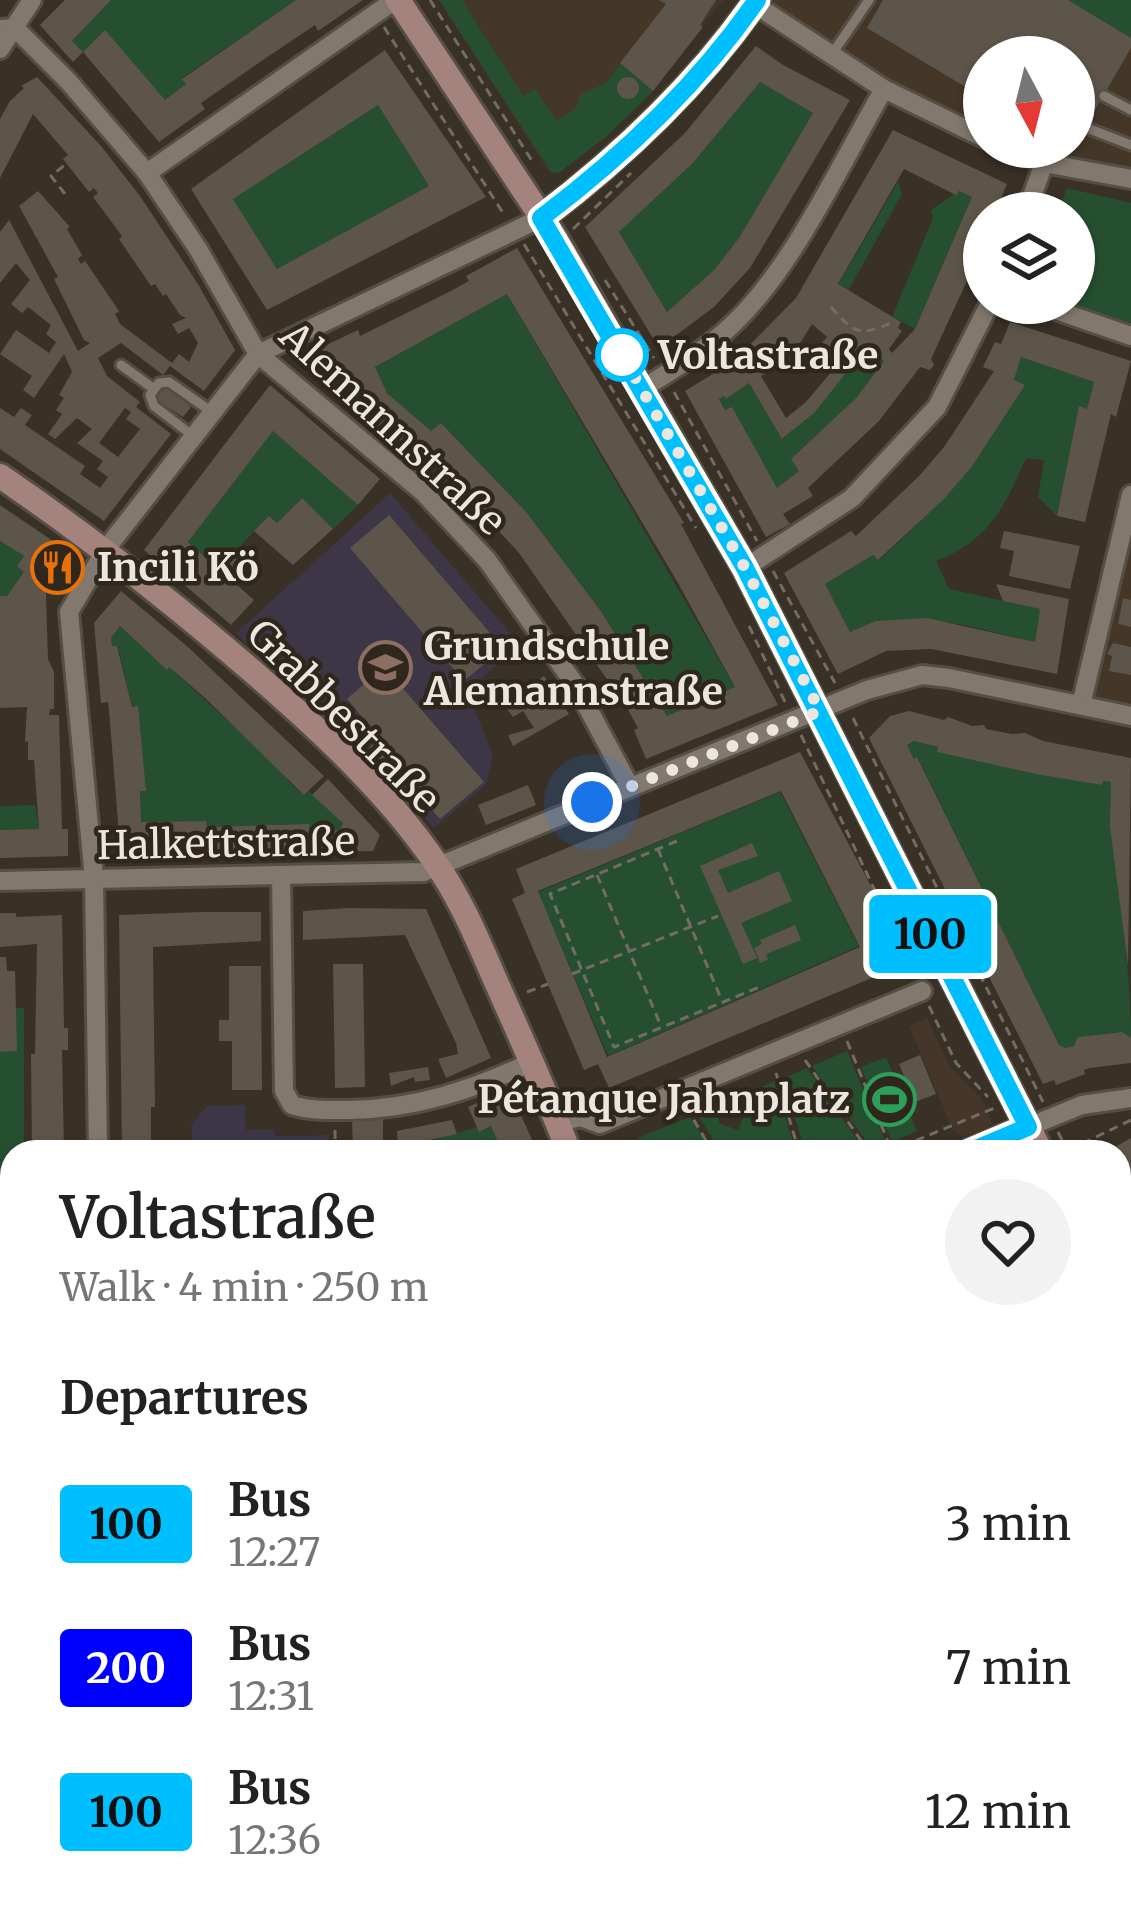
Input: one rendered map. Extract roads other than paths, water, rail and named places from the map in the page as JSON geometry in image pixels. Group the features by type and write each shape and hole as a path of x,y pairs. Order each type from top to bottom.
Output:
{"street":[{"path":"0,49 7,29 32,0"},
{"path":"147,173 397,0 541,218 642,389 755,562 820,711 1035,1140"},
{"path":"98,1140 94,879 69,612 106,549 258,354 541,218 631,145 707,64 756,2 884,89 963,128"},
{"name":"Alemannstraße","path":"7,29 69,82 147,173 198,249 258,354 422,492 487,560 576,686 630,787"},
{"path":"642,389 694,357 767,287 884,89"},
{"path":"1069,168 1131,178"},
{"path":"755,562 852,497 937,407 979,324"},
{"path":"1095,324 1131,336"},
{"name":"Grabbestraße","path":"0,476 106,549 182,610 301,713 364,776 439,866 505,1001 564,1140"},
{"path":"1081,705 1131,495"},
{"name":"Halkettstraße","path":"0,881 424,872 844,700 922,675 1131,716"},
{"path":"281,875 284,1091 292,1105 335,1110 416,1104 460,1094 532,1063"},
{"path":"558,1123 581,1117 600,1124 922,991"},
{"path":"998,1140 1082,1105 1131,1098"}],"lane":[{"path":"832,54 868,0"},
{"path":"1104,96 1131,110"},
{"path":"1095,131 1131,145"},
{"path":"121,365 154,389"},
{"path":"194,436 154,406 150,395 159,382 169,382 212,412"}],"place":[{"name":"Voltastraße","path":"622,355"},
{"name":"Incili Kö","path":"58,567"},
{"name":"Grundschule Alemannstraße","path":"385,668"},
{"name":"Pétanque Jahnplatz","path":"889,1099"}]}
